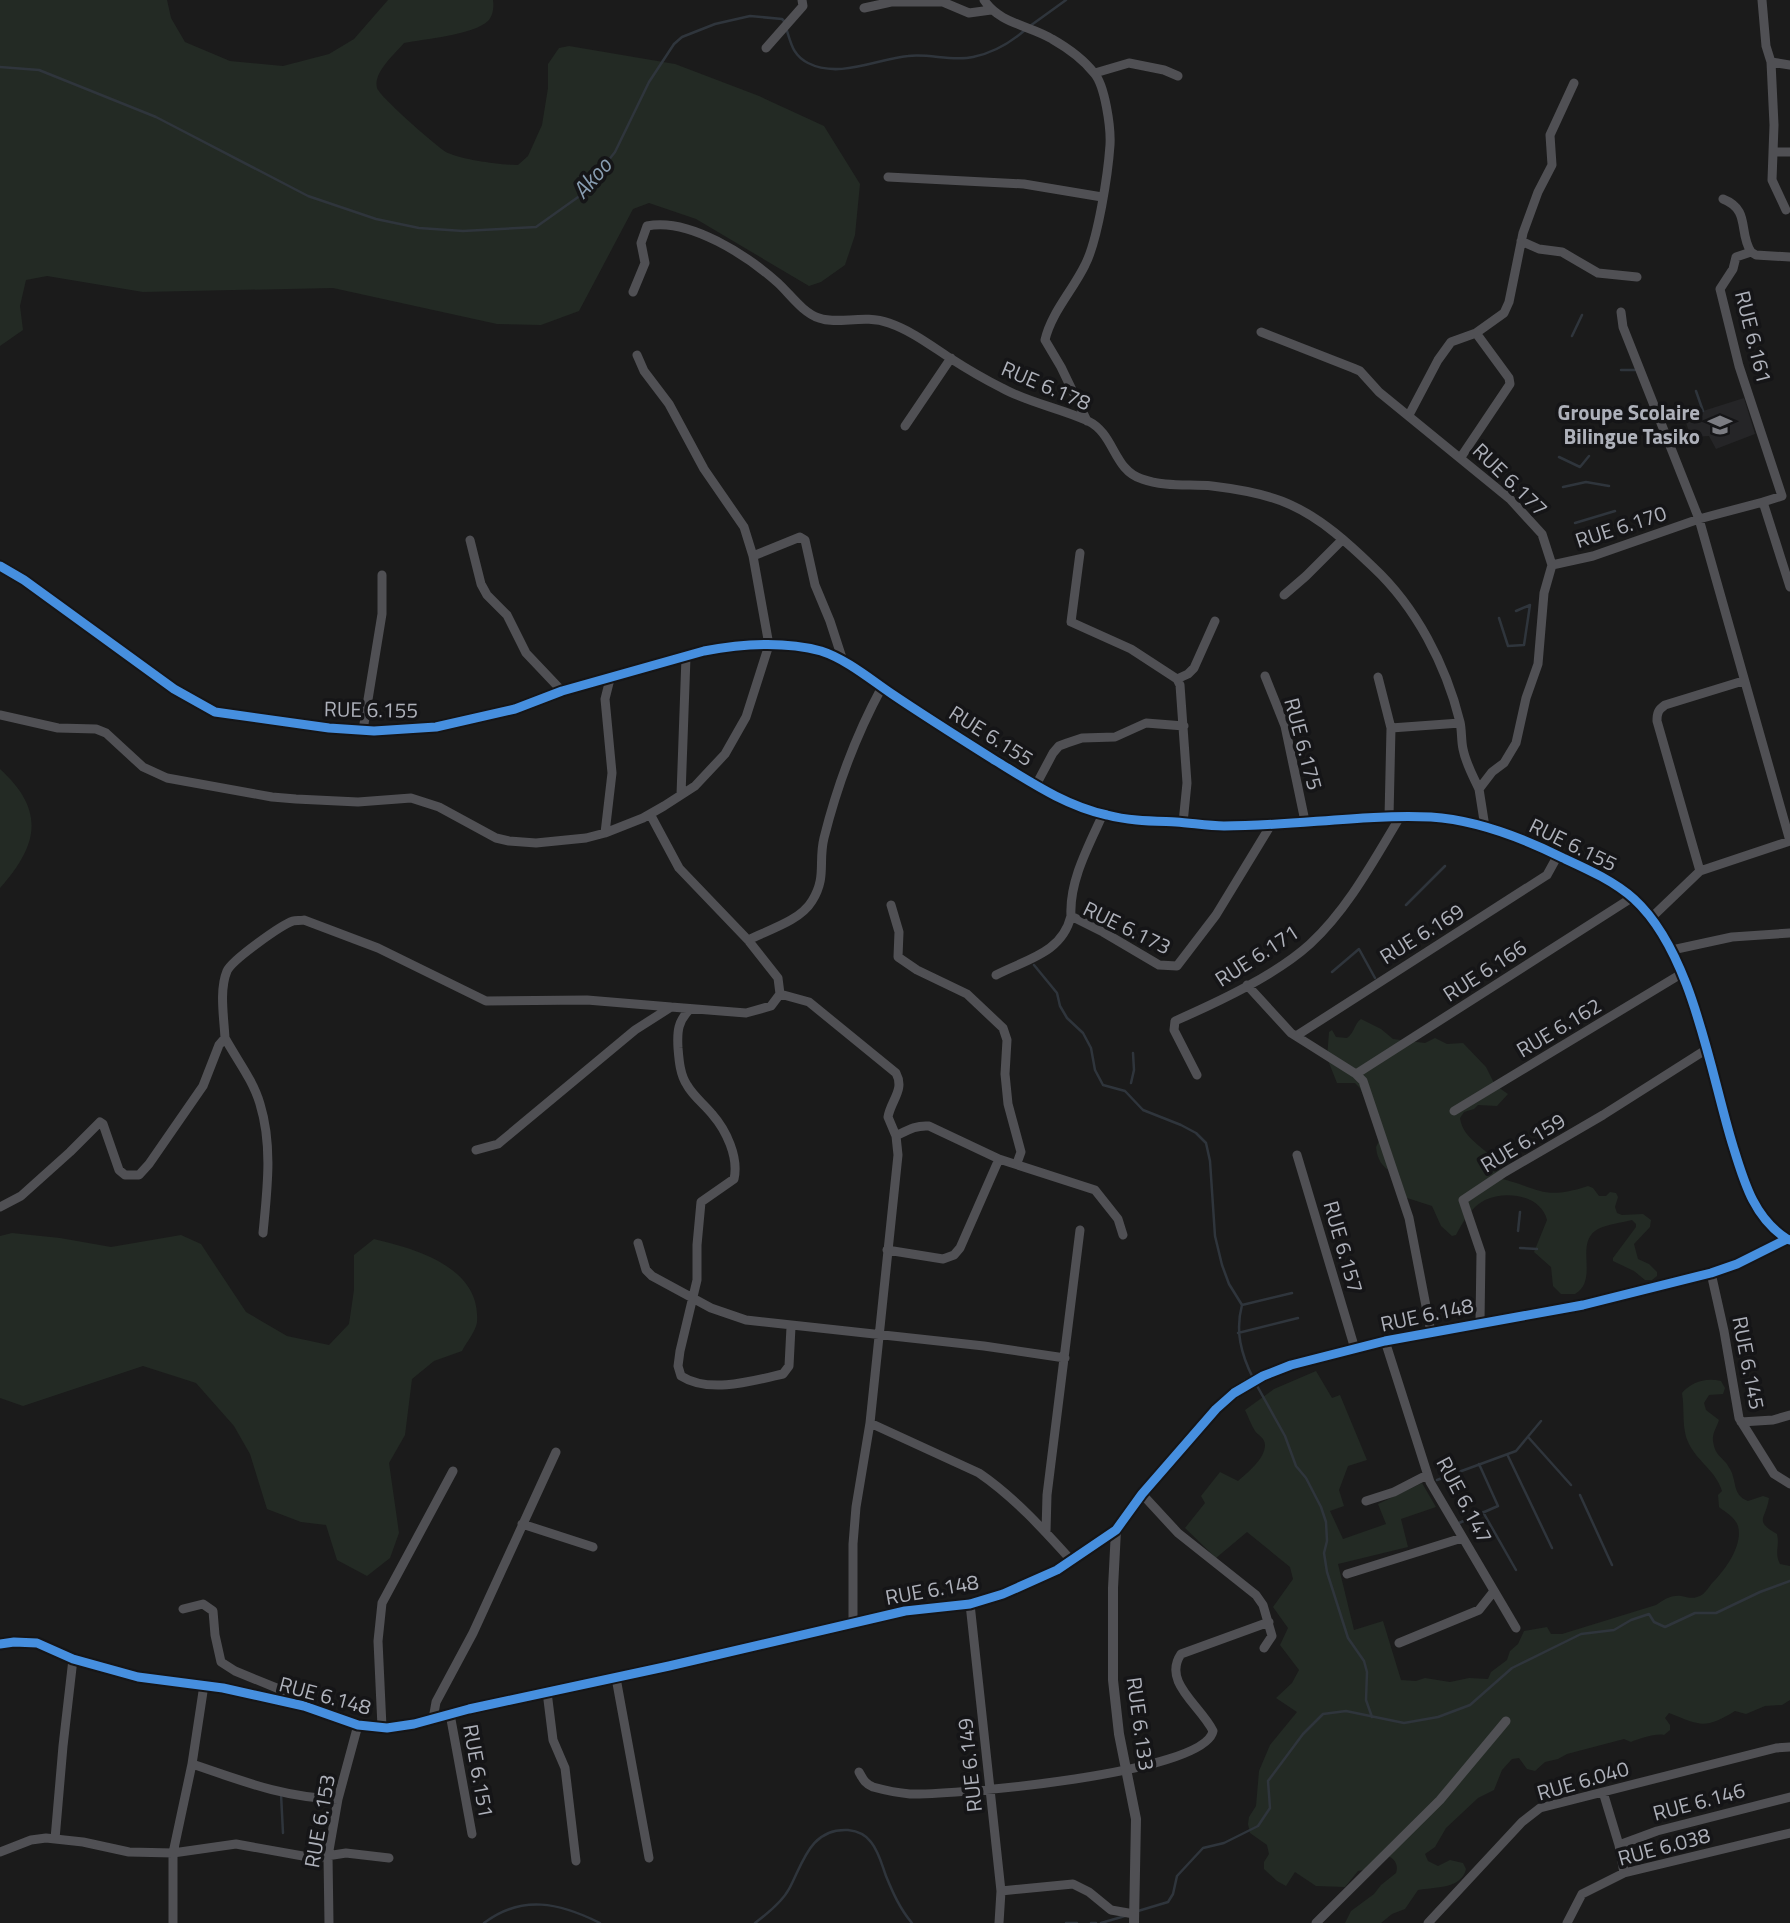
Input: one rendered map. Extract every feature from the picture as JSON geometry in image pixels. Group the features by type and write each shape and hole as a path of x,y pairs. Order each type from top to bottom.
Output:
{"street":[{"path":"766,48 803,6 802,0"},
{"path":"984,0 997,15 1052,39 1095,73 1101,85 1110,144 1090,255 1045,340 1087,421"},
{"path":"1762,0 1766,46 1771,62 1774,152 1772,180 1789,210"},
{"path":"864,8 890,1 943,2 969,13 991,10"},
{"path":"1771,62 1790,65"},
{"path":"1095,73 1129,63 1164,69 1178,76"},
{"path":"1409,415 1438,360 1451,342 1476,333 1504,313 1509,302 1521,241 1538,192 1552,165 1550,135 1574,83"},
{"path":"1774,152 1790,152"},
{"path":"888,177 1024,184 1102,197"},
{"path":"1723,198 1737,207 1742,214 1751,252 1756,255 1790,257"},
{"name":"RUE 6.178","path":"633,292 645,262 641,243 648,226 660,223 697,233 732,248 769,275 809,313 819,318 860,318 889,323 917,335 1003,388 1032,402 1087,421 1103,433 1130,474 1161,483 1213,486 1288,503 1303,511 1342,540 1397,592 1423,631 1444,673 1460,723 1469,768 1479,789"},
{"path":"1521,241 1537,248 1562,252 1598,273 1637,277"},
{"name":"RUE 6.161","path":"1751,252 1736,257 1734,269 1720,289 1739,366 1786,494 1763,502"},
{"path":"1621,312 1623,327 1699,519 1790,841 1700,871 1652,917"},
{"name":"RUE 6.177","path":"1261,332 1360,371 1379,391 1510,499 1542,534 1552,565"},
{"path":"1461,457 1510,384 1509,377 1476,333"},
{"path":"0,715 58,728 96,729 106,733 143,767 167,778 296,799 358,802 411,798 439,807 496,838 509,841 536,844 605,833 650,814 681,795 707,774 725,754 746,717 769,645 744,527 704,469 669,404 644,370 637,355"},
{"path":"905,426 951,358"},
{"path":"1763,502 1790,587"},
{"name":"RUE 6.170","path":"1552,565 1593,556 1699,519 1763,502"},
{"path":"752,556 800,537 805,540 815,586 843,661"},
{"path":"470,540 481,584 487,595 507,615 526,653 562,691"},
{"path":"1284,595 1342,540"},
{"path":"1080,553 1071,622 1130,649 1177,679 1182,693 1187,783 1183,823"},
{"path":"1485,827 1479,789 1492,772 1504,763 1516,743 1526,698 1538,664 1544,593 1552,565"},
{"name":"RUE 6.155","path":"0,566 24,580 174,689 215,712 268,721 363,730 412,730 515,709 562,691 726,647 769,645 821,651 843,661 1036,785 1062,800 1103,814 1133,820 1223,826 1435,817 1485,827 1525,840 1599,876 1633,897 1652,917 1672,950 1707,1049 1744,1183 1762,1217 1776,1232 1789,1239"},
{"path":"363,730 383,614 382,575"},
{"path":"1177,679 1194,668 1215,621"},
{"path":"681,795 686,657"},
{"name":"RUE 6.175","path":"1265,676 1285,726 1305,821"},
{"path":"1378,677 1391,728 1389,817"},
{"path":"605,833 612,773 612,754 606,727 610,679"},
{"path":"1700,871 1657,715 1659,709 1665,705 1743,681"},
{"path":"748,940 801,913 812,901 823,877 823,842 840,784 861,726 882,687"},
{"path":"1036,785 1059,746 1082,738 1115,737 1146,723 1184,726"},
{"path":"1391,728 1460,723"},
{"path":"263,1233 269,1179 262,1114 251,1081 225,1038 224,988 227,971 237,958 292,922 304,920 378,948 486,1001 587,1000 746,1013 771,1006 780,994 778,978 748,940 679,867 650,814"},
{"path":"1071,916 1070,902 1078,874 1103,814"},
{"name":"RUE 6.171","path":"1197,1075 1174,1030 1175,1021 1225,999 1310,944 1336,915 1373,863 1400,817"},
{"name":"RUE 6.173","path":"996,975 1055,946 1067,931 1071,916 1159,965 1171,968 1177,966 1216,915 1272,823"},
{"name":"RUE 6.169","path":"1296,1036 1547,875 1558,855"},
{"name":"RUE 6.166","path":"1356,1074 1633,897"},
{"path":"891,905 899,932 898,957 917,970 967,995 1003,1028 1007,1040 1005,1074 1008,1104 1020,1142 1021,1152 1017,1163"},
{"path":"1672,950 1732,937 1790,933"},
{"name":"RUE 6.162","path":"1454,1111 1681,974"},
{"path":"1247,985 1296,1036 1356,1074 1366,1088 1409,1217 1431,1332"},
{"path":"780,994 809,1002 896,1073 900,1081 888,1117 896,1136 898,1155 870,1423 856,1507 853,1623"},
{"path":"476,1150 498,1144 635,1030 671,1007"},
{"path":"690,1009 679,1025 685,1083 714,1116 726,1137 736,1164 734,1179 701,1202 697,1280 678,1366 681,1376 691,1382 716,1384 749,1382 783,1374 789,1366 791,1327"},
{"path":"0,1207 21,1196 70,1152 97,1122 103,1124 119,1170 125,1175 139,1175 203,1086 219,1045 225,1038"},
{"name":"RUE 6.159","path":"1480,1322 1481,1253 1463,1200 1707,1049"},
{"path":"896,1136 911,1128 929,1126 999,1159 1095,1190 1118,1219 1123,1235"},
{"name":"RUE 6.157","path":"1297,1155 1355,1349"},
{"path":"887,1250 943,1259 954,1255 960,1248 999,1159"},
{"path":"1046,1532 1046,1495 1080,1230"},
{"name":"RUE 6.148","path":"0,1644 37,1643 74,1659 138,1677 204,1685 304,1706 358,1725 400,1727 916,1609 970,1604 1031,1583 1057,1570 1116,1530 1142,1494 1216,1409 1247,1384 1263,1376 1291,1365 1385,1341 1583,1305 1711,1273 1737,1264 1789,1239"},
{"path":"638,1243 646,1270 652,1276 693,1299 746,1320 1065,1358"},
{"name":"RUE 6.145","path":"1711,1273 1741,1422 1774,1474 1790,1483"},
{"name":"RUE 6.147","path":"1385,1341 1427,1475 1516,1628"},
{"path":"1741,1422 1773,1420 1790,1415"},
{"path":"870,1423 979,1472 1046,1532 1071,1560"},
{"path":"433,1719 436,1702 473,1633 555,1452"},
{"path":"382,1727 378,1640 383,1603 453,1471"},
{"path":"1366,1501 1394,1492 1427,1475"},
{"path":"1142,1494 1178,1532 1256,1595 1263,1605 1272,1636 1264,1647"},
{"path":"522,1524 593,1547"},
{"name":"RUE 6.133","path":"1116,1530 1113,1679 1119,1734 1136,1819 1134,1918"},
{"path":"1347,1574 1462,1538"},
{"path":"1399,1643 1479,1610 1494,1591"},
{"path":"183,1609 203,1604 213,1611 221,1662 235,1671 289,1693 304,1706"},
{"name":"RUE 6.149","path":"970,1604 1001,1891 999,1923"},
{"path":"859,1772 864,1782 871,1786 908,1794 1065,1781 1102,1773 1126,1772 1171,1760 1213,1735 1210,1725 1174,1675 1175,1662 1181,1654 1269,1622"},
{"path":"55,1839 74,1659"},
{"path":"617,1678 649,1858"},
{"path":"173,1923 173,1853 192,1764 204,1685"},
{"path":"547,1692 553,1740 565,1768 576,1861"},
{"name":"RUE 6.151","path":"450,1714 472,1834"},
{"path":"1317,1923 1440,1800 1506,1721"},
{"name":"RUE 6.153","path":"329,1923 328,1856 338,1799 358,1725"},
{"name":"RUE 6.040","path":"1428,1923 1529,1816 1540,1808 1776,1748 1790,1747"},
{"path":"192,1764 272,1792 298,1797 338,1799"},
{"path":"1603,1792 1619,1844 1624,1873"},
{"name":"RUE 6.146","path":"1619,1844 1657,1831 1790,1797"},
{"name":"RUE 6.038","path":"1567,1923 1583,1894 1624,1873 1790,1833"},
{"path":"0,1852 31,1840 55,1839 129,1852 173,1853 236,1844 304,1857 346,1853 389,1858"},
{"path":"1001,1891 1073,1884 1089,1892 1111,1910 1134,1918"}],"shaded area":[{"path":"0,0 167,0 171,18 185,42 230,61 283,66 329,54 354,39 388,0 493,0 491,17 481,26 460,33 404,43 378,76 377,88 380,93 448,153 473,160 511,165 518,165 528,156 542,125 548,88 548,64 559,48 569,46 675,64 759,96 824,126 860,184 855,235 845,265 821,282 809,286 696,219 649,203 633,209 579,311 541,325 497,324 333,288 143,292 47,276 26,280 20,306 23,330 0,346"},
{"name":"Groupe Scolaire Bilingue Tasiko","path":"1744,398 1755,434 1716,449 1709,436 1691,437 1684,417"},
{"path":"0,769 25,799 32,828 22,857 0,888"},
{"path":"1361,1019 1381,1029 1393,1039 1425,1043 1435,1038 1447,1044 1463,1043 1486,1067 1495,1085 1508,1094 1497,1106 1478,1105 1464,1112 1460,1118 1466,1133 1497,1163 1501,1170 1498,1178 1551,1193 1588,1186 1599,1196 1616,1193 1617,1213 1643,1214 1651,1220 1650,1227 1634,1244 1638,1259 1649,1264 1657,1272 1657,1276 1652,1280 1645,1280 1634,1271 1613,1261 1636,1227 1632,1220 1602,1227 1591,1235 1587,1243 1586,1279 1582,1287 1575,1294 1561,1294 1553,1286 1551,1267 1534,1252 1547,1220 1538,1205 1530,1200 1503,1195 1485,1200 1472,1211 1456,1235 1452,1236 1441,1226 1432,1206 1404,1197 1392,1172 1379,1159 1376,1147 1381,1137 1360,1088 1355,1083 1337,1083 1327,1058 1329,1032 1332,1030 1336,1037 1347,1038"},
{"path":"12,1233 111,1247 181,1235 201,1244 246,1312 287,1336 329,1345 349,1324 354,1290 354,1255 374,1239 426,1255 457,1274 468,1287 475,1303 477,1322 462,1351 434,1361 412,1379 405,1435 389,1463 399,1533 390,1558 367,1576 337,1560 326,1525 301,1522 267,1509 250,1454 234,1426 196,1383 143,1366 23,1406 0,1398 0,1236"},
{"path":"1316,1371 1332,1398 1340,1395 1367,1460 1348,1466 1339,1490 1344,1506 1330,1511 1343,1539 1386,1524 1378,1504 1422,1483 1436,1507 1401,1519 1408,1547 1338,1564 1354,1630 1383,1621 1401,1680 1416,1681 1425,1678 1450,1682 1469,1678 1488,1679 1491,1672 1507,1660 1524,1631 1547,1627 1551,1634 1562,1634 1656,1605 1670,1597 1695,1598 1705,1592 1729,1562 1739,1533 1735,1520 1719,1507 1718,1495 1722,1491 1719,1484 1687,1438 1682,1393 1699,1381 1721,1381 1725,1388 1723,1394 1709,1395 1704,1403 1706,1410 1719,1420 1713,1435 1714,1446 1730,1469 1739,1495 1748,1501 1763,1496 1769,1498 1763,1522 1777,1534 1777,1556 1780,1564 1790,1566 1790,1700 1782,1705 1765,1706 1746,1714 1735,1711 1716,1721 1702,1724 1669,1713 1665,1718 1670,1730 1664,1735 1631,1742 1624,1739 1567,1754 1545,1762 1535,1771 1527,1769 1519,1758 1512,1759 1502,1770 1494,1790 1478,1798 1446,1828 1435,1847 1425,1854 1428,1861 1438,1866 1450,1860 1463,1863 1466,1869 1463,1876 1453,1884 1418,1890 1405,1909 1392,1914 1381,1923 1345,1923 1351,1911 1396,1873 1395,1862 1386,1855 1369,1869 1358,1871 1345,1887 1316,1886 1295,1872 1286,1886 1277,1881 1264,1869 1264,1862 1269,1854 1267,1845 1250,1833 1248,1824 1256,1806 1259,1771 1270,1745 1297,1712 1276,1698 1292,1683 1299,1670 1280,1645 1288,1628 1273,1607 1293,1579 1290,1567 1247,1532 1216,1558 1185,1528 1205,1503 1201,1496 1220,1472 1238,1481 1262,1455 1265,1443 1254,1429 1245,1410 1274,1389"}],"waterway":[{"name":"Akoo","path":"1030,26 1066,0"},
{"name":"Akoo","path":"0,67 39,70 156,117 308,196 376,219 419,228 463,231 536,227 581,195 615,152 649,82 674,44 682,37 715,24 750,16 784,21"},
{"name":"Akoo","path":"786,28 799,56 808,63 832,69 858,67 908,56 957,59 973,57 1000,47 1025,30"},
{"path":"1572,336 1582,315"},
{"path":"1621,370 1635,370"},
{"path":"1696,391 1703,411"},
{"path":"1559,457 1580,467 1589,456"},
{"path":"1563,487 1586,482 1609,486"},
{"path":"1575,523 1615,511"},
{"path":"1499,618 1508,646 1524,645 1530,605 1516,611"},
{"path":"1406,905 1445,866"},
{"path":"1332,972 1359,949 1375,978"},
{"path":"1034,965 1057,993 1067,1018 1083,1033 1103,1085 1125,1091 1143,1110 1181,1125 1196,1133 1206,1143 1210,1161 1215,1236 1229,1284 1242,1305 1240,1342 1253,1378"},
{"path":"1131,1083 1134,1070 1133,1053"},
{"path":"1518,1231 1520,1212"},
{"path":"1520,1248 1537,1249"},
{"path":"1242,1305 1292,1293"},
{"path":"1238,1333 1298,1318"},
{"path":"1256,1384 1285,1436 1296,1466 1306,1478 1321,1507 1326,1522 1327,1541 1324,1553 1327,1572 1348,1638 1364,1661 1367,1672 1366,1700 1372,1717"},
{"path":"1437,1480 1516,1451 1541,1421"},
{"path":"1529,1438 1571,1485"},
{"path":"1508,1456 1552,1548"},
{"path":"1459,1523 1498,1506 1479,1464"},
{"path":"1580,1495 1612,1565"},
{"path":"1483,1512 1516,1570"},
{"path":"1138,1911 1168,1902 1173,1894 1177,1876 1203,1848 1224,1843 1258,1826 1270,1808 1268,1781 1303,1734 1323,1714 1346,1711 1404,1723 1438,1717 1470,1705 1512,1668 1581,1634 1614,1630 1649,1614 1654,1622 1665,1627 1695,1613 1716,1613 1790,1581"},
{"path":"281,1794 283,1833"},
{"path":"755,1923 786,1894 816,1841 835,1831 848,1830 864,1835 874,1846 894,1895 912,1923"},
{"path":"484,1923 498,1914 527,1905 570,1910 600,1923"},
{"path":"1101,1923 1125,1916"},
{"path":"1066,1923 1077,1923"},
{"path":"1091,1923 1096,1923"}],"cycle path":[{"path":"0,566 24,580 174,689 215,712 329,728 374,731 436,727 515,709 562,691 704,651 748,645 792,646 821,651 840,659 1036,785 1077,806 1107,815 1133,820 1224,826 1379,817 1431,817 1465,822 1516,837 1609,881 1634,899 1654,922 1671,950 1697,1015 1746,1186 1766,1221 1787,1239"},
{"path":"0,1644 37,1643 73,1659 138,1677 223,1688 304,1706 358,1725 387,1728 905,1611 970,1604 1003,1594 1057,1570 1116,1530 1142,1494 1216,1409 1234,1393 1263,1376 1291,1365 1385,1341 1583,1305 1711,1273 1790,1240"}],"place":[{"name":"Groupe Scolaire Bilingue Tasiko","path":"1720,425"}]}
